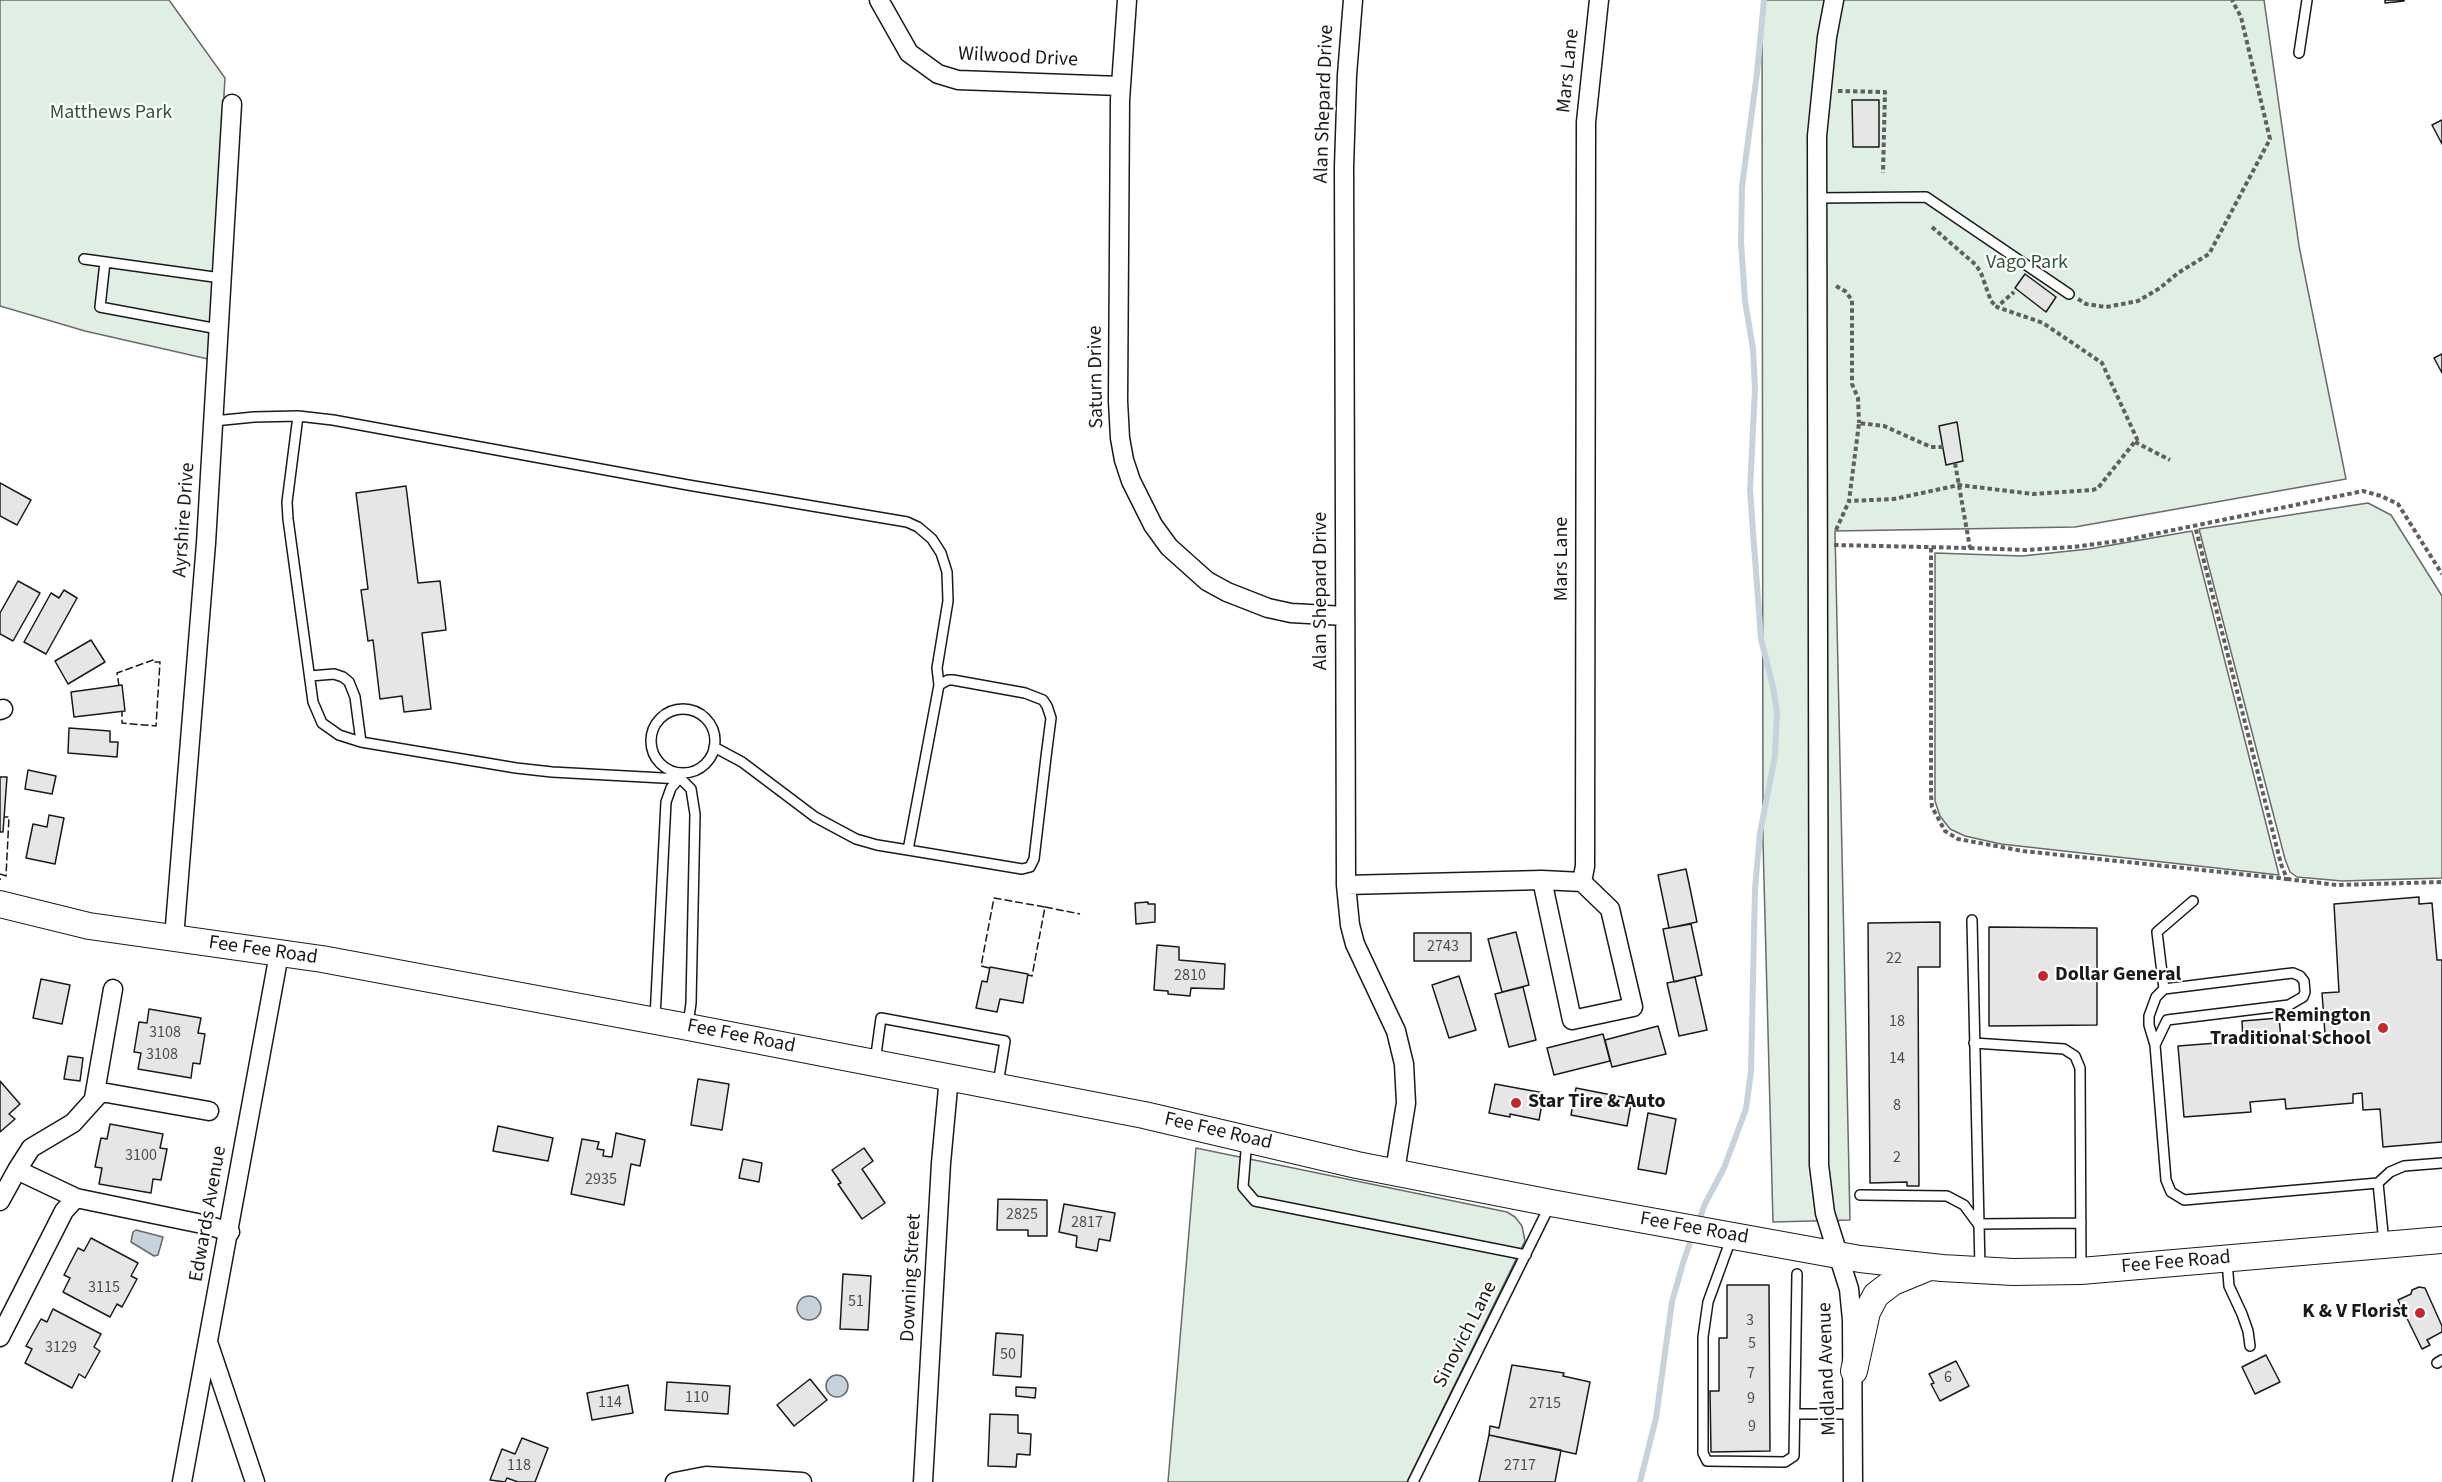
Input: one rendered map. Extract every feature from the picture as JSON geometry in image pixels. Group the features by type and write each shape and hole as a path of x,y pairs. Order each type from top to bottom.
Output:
{"street":[{"name":"Wilwood Drive","path":"879,0 909,53 938,74 958,80 1120,86"},
{"name":"Saturn Drive","path":"1127,0 1120,86 1118,401 1120,438 1131,481 1149,517 1169,547 1207,581 1227,592 1268,608 1291,613 1345,616"},
{"name":"Alan Shepard Drive","path":"1353,0 1347,75 1344,167 1346,885 1350,925 1355,944 1396,1031 1404,1065 1406,1103 1395,1171"},
{"name":"Mars Lane","path":"1582,882 1585,842 1586,122 1599,0"},
{"name":"Midland Avenue","path":"1834,0 1827,37 1817,136 1819,1165 1825,1213 1849,1289 1854,1371 1853,1482"},
{"name":"Ayrshire Drive","path":"174,938 214,421 232,104"},
{"path":"1346,885 1542,880 1582,882 1610,909 1633,1007 1572,1020 1542,880"},
{"name":"Fee Fee Road","path":"0,904 89,926 322,959 688,1027 1144,1115 1357,1165 1839,1256 1930,1267 2081,1271 2442,1240"},
{"name":"Edwards Avenue","path":"182,1482 230,1232 279,954"},
{"path":"94,1098 113,988"},
{"name":"Downing Street","path":"923,1482 942,1157 949,1077"},
{"path":"1,1197 31,1148 73,1123 100,1094 107,1093 210,1111"},
{"path":"17,1170 76,1198 207,1225 230,1232"},
{"path":"0,1337 64,1211 76,1198"},
{"path":"1854,1371 1867,1312 1876,1295 1893,1282 1930,1267"},
{"path":"208,1343 255,1482"},
{"path":"675,1482 706,1476 802,1482"}],"lane":[{"path":"2299,53 2307,0"},
{"path":"1817,198 1926,197 2069,294"},
{"path":"84,259 221,278"},
{"path":"105,262 100,307 218,329"},
{"path":"298,416 287,502 288,519 313,702 322,723 339,735 361,742 516,768 681,776 703,766 710,758 714,747 712,727 697,712 687,708 676,709 658,719 653,728 651,749 663,766 681,776 691,789 695,801 691,1003 688,1027"},
{"path":"214,421 298,416 333,420 688,485 908,522 918,527 932,539 941,553 947,573 948,601 937,668 939,685 908,850"},
{"path":"310,676 334,674 349,682 355,697 361,742"},
{"path":"714,747 742,762 815,817 856,839 1022,869 1030,867 1034,859 1051,717 1047,706 1042,700 1025,693 953,680 939,685"},
{"path":"655,1021 666,802 671,788 681,776"},
{"path":"2164,989 2157,932 2193,901"},
{"path":"1972,920 1980,1270"},
{"path":"2155,1045 2163,1024 2172,1018 2289,1005 2302,997 2306,986 2300,976 2284,974 2164,989 2156,998 2149,1016 2151,1035 2155,1045 2166,1180 2171,1192 2184,1200 2378,1183 2390,1172 2404,1166 2442,1163"},
{"path":"875,1063 881,1018 1005,1041 998,1087"},
{"path":"1974,1043 2064,1049 2075,1056 2080,1068 2081,1271"},
{"path":"1247,1138 1243,1187 1255,1201 1526,1255"},
{"path":"2378,1183 2384,1244"},
{"path":"1860,1195 1947,1196 1964,1205 1978,1224"},
{"name":"Sinovich Lane","path":"1413,1482 1551,1203"},
{"path":"1978,1224 2081,1224"},
{"path":"1729,1235 1708,1302 1703,1337 1702,1453 1707,1461 1785,1462 1794,1456 1797,1274"},
{"path":"2227,1258 2229,1286 2248,1330 2250,1346"},
{"path":"1796,1414 1853,1414"}],"path":[{"path":"2069,294 2086,304 2097,307 2120,306 2148,296 2178,273 2209,254 2270,139 2241,17 2232,0"},
{"path":"1834,91 1885,92 1883,173"},
{"path":"1932,226 1976,265 1992,303 2008,313 2043,323 2102,363 2136,434 2135,442 2098,488 2093,490 2033,494 1959,485 1902,498 1849,501 1859,423 1884,426 1931,447 1943,447"},
{"path":"1997,307 2014,292"},
{"path":"2135,442 2170,460"},
{"path":"1954,463 1970,549"},
{"path":"1830,545 2026,550 2073,547 2195,526 2363,491 2398,504 2442,574"},
{"path":"2195,526 2281,864 2287,879"},
{"path":"1931,548 1931,795 1932,807 1945,831 1958,839 2023,851 2337,885 2442,882"}],"green space":[{"name":"Matthews Park","path":"0,0 169,0 225,78 208,359 85,331 0,306"},
{"name":"Vago Park","path":"1762,0 2264,0 2299,246 2346,479 2075,527 1835,531 1850,1220 1773,1222 1763,842"},
{"path":"2368,503 2391,515 2442,596 2442,878 2342,881 2297,877 2290,872 2199,529"},
{"path":"2192,531 2279,875 2001,844 1965,836 1950,829 1940,816 1935,801 1935,553 2022,556 2089,549"},
{"path":"1196,1148 1507,1212 1515,1217 1522,1226 1525,1241 1407,1482 1168,1482"}],"shaded area":[{"path":"136,1230 163,1237 158,1255 154,1256 131,1242 133,1232"},
{"path":"809,1296 814,1297 820,1303 820,1313 814,1319 809,1320 804,1319 798,1313 797,1308 798,1303 804,1297"},
{"path":"837,1375 847,1382 848,1386 841,1396 837,1397 827,1390 826,1386 833,1376"}],"building":[{"path":"2385,0 2404,0 2404,1 2385,3"},
{"path":"1852,100 1879,100 1879,147 1853,147"},
{"path":"2442,120 2442,144 2432,125"},
{"path":"2025,274 2056,297 2046,312 2015,288"},
{"path":"2442,354 2442,373 2434,358"},
{"path":"1957,422 1963,461 1946,465 1939,426"},
{"path":"0,483 31,500 17,525 0,516"},
{"path":"406,486 418,583 440,581 446,630 422,633 431,709 404,712 402,696 380,699 373,640 368,641 361,590 368,589 356,493"},
{"path":"18,581 40,593 13,641 0,634 0,613"},
{"path":"64,590 77,598 46,654 24,642 51,593 59,598"},
{"path":"91,640 105,662 68,684 55,661"},
{"path":"122,685 125,711 74,717 71,692"},
{"path":"69,728 110,731 110,742 118,742 117,757 68,753"},
{"path":"28,770 56,776 52,794 25,789"},
{"path":"0,777 7,777 3,832 0,832"},
{"path":"49,815 64,818 55,864 26,858 33,824 47,827"},
{"path":"1686,869 1697,922 1669,928 1658,875"},
{"name":"Remington Traditional School","path":"2419,897 2419,904 2432,903 2437,960 2442,960 2442,1142 2383,1147 2380,1109 2363,1110 2362,1093 2353,1094 2353,1103 2286,1109 2285,1099 2250,1102 2251,1112 2184,1117 2178,1046 2243,1041 2242,1021 2279,1018 2281,1038 2325,1034 2322,993 2339,992 2334,904"},
{"path":"1148,902 1148,904 1155,904 1155,922 1136,924 1135,903"},
{"path":"1940,922 1940,967 1918,967 1919,1186 1907,1186 1907,1182 1870,1183 1868,923"},
{"path":"1691,924 1702,975 1674,982 1663,929"},
{"name":"Dollar General","path":"1989,927 2097,928 2097,1025 1989,1026"},
{"path":"1516,932 1529,985 1502,992 1488,939"},
{"path":"1414,933 1471,933 1471,961 1414,961"},
{"path":"1157,945 1179,947 1179,960 1225,964 1224,989 1191,988 1190,996 1154,990"},
{"path":"990,967 1028,974 1023,1003 1000,999 997,1012 976,1008 982,981 987,982"},
{"path":"1459,976 1476,1030 1449,1038 1432,985"},
{"path":"1695,977 1707,1030 1679,1036 1667,983"},
{"path":"41,979 70,985 62,1024 33,1018"},
{"path":"1523,987 1536,1040 1509,1047 1495,994"},
{"path":"149,1009 201,1018 198,1033 205,1034 200,1064 193,1063 191,1078 138,1069 141,1053 134,1052 139,1022 147,1023"},
{"path":"1658,1026 1666,1054 1612,1067 1605,1040"},
{"path":"1603,1034 1610,1061 1554,1075 1547,1048"},
{"path":"68,1056 83,1058 80,1081 64,1079"},
{"path":"698,1079 729,1084 722,1130 691,1125"},
{"path":"0,1081 20,1104 9,1114 15,1119 0,1132"},
{"name":"Star Tire & Auto","path":"1495,1084 1544,1093 1539,1120 1510,1114 1510,1117 1489,1113"},
{"path":"1576,1088 1632,1099 1627,1126 1571,1115"},
{"path":"1648,1113 1676,1119 1666,1174 1638,1169"},
{"path":"110,1124 163,1134 160,1148 167,1149 161,1180 153,1179 151,1193 99,1184 102,1168 95,1167 101,1138 107,1139"},
{"path":"498,1126 553,1138 548,1161 493,1151"},
{"path":"616,1133 645,1140 640,1166 631,1164 624,1205 571,1194 582,1139 599,1142 597,1149 604,1150 603,1156 612,1157"},
{"path":"864,1148 873,1161 862,1169 885,1203 862,1219 838,1184 841,1183 832,1170"},
{"path":"743,1159 762,1163 759,1182 739,1178"},
{"path":"998,1199 1047,1200 1047,1236 1028,1236 1028,1230 997,1230"},
{"path":"1064,1204 1115,1213 1110,1241 1099,1239 1097,1251 1076,1247 1077,1236 1059,1232"},
{"path":"91,1238 138,1263 131,1276 137,1279 122,1307 117,1304 110,1317 63,1292 70,1278 64,1275 78,1248 84,1251"},
{"path":"843,1274 871,1276 868,1330 840,1329"},
{"path":"1727,1285 1769,1285 1770,1451 1711,1452 1710,1391 1719,1391 1719,1338 1727,1338"},
{"name":"K & V Florist","path":"2419,1287 2425,1288 2442,1326 2442,1332 2427,1340 2430,1345 2422,1349 2398,1300"},
{"path":"53,1309 101,1334 94,1347 100,1351 85,1378 79,1374 72,1388 25,1363 32,1349 26,1346 41,1319 47,1322"},
{"path":"996,1333 1023,1335 1021,1377 993,1375"},
{"path":"2266,1355 2280,1382 2255,1394 2242,1367"},
{"path":"1956,1361 1969,1386 1940,1401 1931,1384 1934,1383 1929,1374"},
{"path":"1512,1365 1564,1373 1563,1376 1590,1382 1576,1454 1489,1435 1490,1426 1499,1428"},
{"path":"810,1379 827,1400 794,1426 777,1405"},
{"path":"667,1382 730,1386 728,1414 665,1410"},
{"path":"628,1385 633,1413 592,1420 587,1393"},
{"path":"1016,1387 1036,1388 1035,1398 1016,1396"},
{"path":"990,1414 1018,1415 1018,1433 1031,1434 1030,1455 1017,1454 1016,1467 988,1466"},
{"path":"1489,1435 1561,1450 1555,1482 1479,1482"},
{"path":"522,1438 548,1448 535,1482 518,1482 507,1478 505,1482 490,1480 502,1449 515,1454"}],"waterway":[{"path":"1697,1225 1724,1168 1746,1109 1751,1071 1755,889 1760,833 1775,756 1777,713 1761,639 1750,490 1755,389 1753,349 1745,301 1741,242 1742,187 1764,0"},
{"path":"1640,1482 1656,1418 1672,1302 1693,1234"}],"fence":[{"path":"119,686 117,673 153,660 153,662 160,662 156,726 122,723 122,711"},
{"path":"0,874 6,876 9,817 4,817"},
{"path":"989,968 981,966 994,898 1045,907 1032,976 1028,975"},
{"path":"1045,907 1080,914"}],"place":[{"name":"Dollar General","path":"2043,976"},
{"name":"Remington Traditional School","path":"2383,1028"},
{"name":"Star Tire & Auto","path":"1516,1103"},
{"name":"K & V Florist","path":"2420,1313"}]}
